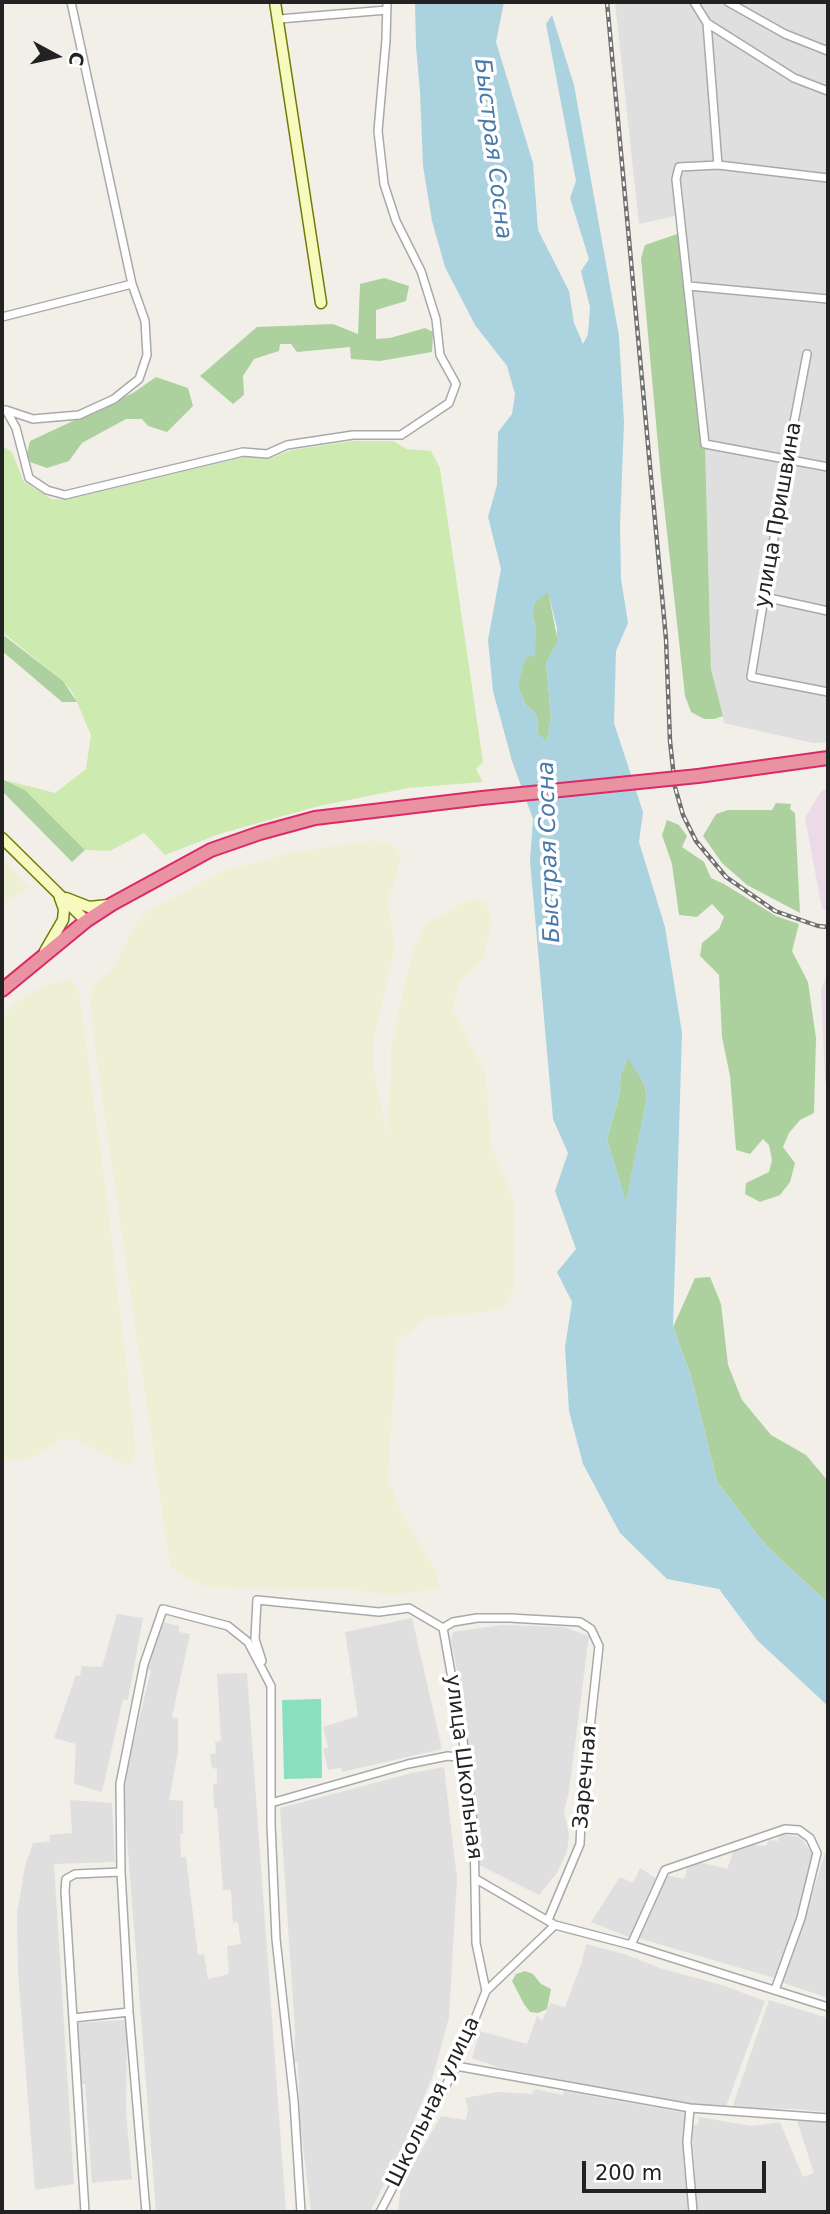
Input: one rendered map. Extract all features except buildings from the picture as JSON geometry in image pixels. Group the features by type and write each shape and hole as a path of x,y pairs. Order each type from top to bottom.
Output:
{"highway":[{"path":"2,990 86,921 112,904 211,850 260,833 315,818 482,797 698,776 828,758"}],"street":[{"path":"4,409 33,419 79,415 114,399 139,379 147,355 145,321 132,284 71,2"},
{"path":"275,2 321,303"},
{"path":"694,2 707,23 794,78 828,91"},
{"path":"728,2 785,34 828,51"},
{"path":"4,409 16,428 29,478 47,490 65,495 243,452 267,454 287,445 353,435 401,436 449,403 456,384 440,355 436,319 421,271 396,221 384,184 378,131 387,6 279,19"},
{"path":"707,23 718,165"},
{"path":"828,178 718,165 679,167 676,179 705,444 828,467"},
{"path":"2,317 132,284"},
{"path":"689,286 828,299"},
{"name":"улица Пришвина","path":"807,354 751,677 828,692"},
{"path":"764,597 828,611"},
{"path":"2,838 86,921"},
{"path":"59,894 89,907 112,904"},
{"path":"41,958 63,920 64,909 59,894"},
{"path":"266,1677 255,1639 257,1600 379,1612 409,1608 443,1628"},
{"path":"146,2212 129,2012 121,1872 120,1784 144,1664 163,1609 229,1626 248,1642 271,1686 271,1803 276,1939 294,2101 302,2212"},
{"name":"Заречная","path":"443,1628 453,1622 477,1618 580,1622 591,1629 599,1646 580,1844 552,1923"},
{"name":"улица Школьная","path":"443,1628 474,1830 476,1943 486,1991"},
{"path":"271,1803 408,1764 448,1756 464,1758"},
{"path":"631,1945 665,1870 785,1829 799,1830 810,1838 817,1853 801,1918 775,1990"},
{"path":"85,2212 66,1879 75,1874 121,1872"},
{"path":"476,1879 552,1923 828,2007"},
{"path":"486,1991 552,1923"},
{"name":"Школьная улица","path":"381,2212 456,2066 486,1991"},
{"path":"73,2018 129,2012"},
{"path":"456,2066 690,2108 828,2118"},
{"path":"690,2108 687,2142 693,2212"}],"shaded area":[{"path":"615,2 828,2 828,742 813,743 724,723 711,669 705,444 680,215 639,224"},
{"path":"828,789 828,912 822,909 805,818 822,790"},
{"path":"828,971 828,1083 825,1082 821,990"},
{"path":"117,1614 143,1618 128,1700 123,1700 102,1792 74,1784 76,1744 54,1738 76,1675 80,1676 82,1666 102,1667"},
{"path":"412,1618 442,1749 342,1772 341,1768 328,1770 323,1749 328,1747 323,1727 358,1716 345,1632"},
{"path":"162,1622 179,1626 179,1632 190,1634 172,1717 178,1719 178,1752 169,1800 183,1801 181,1857 186,1857 198,1955 204,1954 208,1979 229,1974 227,1946 241,1944 238,1922 233,1923 231,1890 223,1890 217,1809 214,1808 213,1784 217,1783 217,1769 212,1768 210,1754 216,1753 215,1742 221,1741 217,1674 247,1673 286,2212 156,2212 123,1786 151,1670 148,1668"},
{"path":"502,1625 563,1627 589,1636 564,1812 569,1835 567,1851 557,1873 539,1895 475,1863 479,1831 460,1685 451,1641 453,1632"},
{"path":"444,1767 457,1878 449,2017 434,2073 402,2149 370,2212 314,2212 311,2211 300,2123 298,2063 294,2062 295,2031 280,1808"},
{"path":"70,1800 112,1803 115,1862 54,1864 74,2184 35,2190 18,1972 17,1914 25,1866 33,1843 50,1841 50,1835 72,1833"},
{"path":"779,1834 800,1837 812,1853 812,1864 785,1953 774,1978 638,1938 667,1875 684,1879 688,1866 703,1863 727,1869 735,1848 747,1848 749,1844 766,1846 769,1840 778,1841"},
{"path":"825,1853 828,1854 828,1998 781,1982"},
{"path":"640,1868 657,1879 631,1938 591,1922 620,1877 633,1883"},
{"path":"586,1944 722,1985 765,2001 725,2109 680,2103 500,2068 472,2058 480,2031 527,2044 537,2016 542,2021 550,2003 565,2007"},
{"path":"769,2000 828,2018 828,2112 732,2108"},
{"path":"125,2020 126,2112 132,2179 92,2183 85,2084 80,2084 77,2023"},
{"path":"534,2089 563,2095 564,2091 685,2113 684,2161 688,2212 398,2211 401,2186 441,2116 466,2120 468,2109 465,2098 497,2092 532,2094"},
{"path":"699,2117 753,2126 780,2122 803,2177 814,2173 797,2121 828,2121 828,2212 697,2212 692,2126 698,2124"}],"green space":[{"path":"683,232 705,444 711,669 723,716 714,719 704,719 691,712 685,696 641,258 645,245"},
{"path":"384,278 409,286 406,301 376,310 376,339 425,328 433,332 432,352 380,361 351,359 350,347 297,352 291,344 280,344 279,351 254,359 243,376 244,395 233,404 200,376 257,327 333,324 358,334 360,284"},
{"path":"156,377 188,388 193,406 167,432 148,426 142,419 126,419 82,443 69,461 47,468 30,462 27,454 30,441 133,393"},
{"path":"352,441 393,441 407,449 431,451 440,468 483,762 476,769 483,782 408,788 319,806 219,834 165,855 144,833 110,851 85,850 25,790 4,780 55,793 86,769 91,735 73,693 63,681 2,632 2,446 12,452 24,482 52,499 65,500 244,457 268,459 292,450"},
{"path":"548,591 558,642 546,663 551,716 547,742 538,734 537,717 534,711 526,706 518,686 536,627 532,614 535,602"},
{"path":"2,634 63,681 77,702 62,702 2,651"},
{"path":"4,780 25,790 85,850 72,862 2,791"},
{"path":"776,803 791,804 790,809 795,813 800,913 747,885 722,863 703,836 716,814 728,810 772,810"},
{"path":"667,820 679,825 687,836 682,847 704,862 711,878 776,916 799,924 792,951 808,982 816,1038 814,1113 800,1120 789,1133 783,1147 795,1163 790,1182 780,1195 760,1202 745,1194 746,1183 769,1172 772,1160 769,1145 763,1139 750,1154 736,1150 730,1076 722,1037 719,975 700,956 702,943 719,929 724,917 712,904 697,917 679,915 672,864 662,835"},
{"path":"373,840 394,845 402,856 388,901 395,947 375,1034 373,1062 386,1132 391,1045 413,950 426,924 466,901 486,900 492,923 484,958 460,982 453,1008 486,1076 491,1146 513,1198 513,1289 506,1306 486,1312 427,1318 397,1342 388,1477 401,1512 437,1573 439,1588 395,1595 351,1590 206,1587 170,1568 95,1049 90,1001 93,985 112,970 134,926 147,911 223,871 293,852"},
{"path":"2,858 30,888 2,905"},
{"path":"71,978 79,991 106,1189 135,1440 134,1461 128,1466 73,1439 63,1439 33,1458 2,1462 2,1016 17,1001 45,985"},
{"path":"628,1057 644,1083 647,1098 626,1203 607,1139 619,1096 621,1074"},
{"path":"710,1277 721,1304 728,1365 742,1400 771,1435 806,1455 828,1481 828,1603 767,1547 717,1482 691,1376 673,1327 695,1278"},
{"path":"321,1699 322,1778 284,1779 282,1700"},
{"path":"525,1971 551,1989 547,2009 538,2013 530,2012 512,1981 516,1974"}],"water":[{"name":"Быстрая Сосна","path":"415,2 504,2 496,42 533,163 538,230 569,291 574,323 583,344 588,334 590,307 581,271 589,259 570,198 576,181 546,24 552,15 574,85 619,336 624,422 621,579 628,623 616,651 614,723 643,812 639,842 665,927 682,1033 673,1327 691,1376 717,1482 767,1547 828,1603 828,1706 757,1640 719,1589 667,1579 620,1533 583,1464 569,1411 565,1347 572,1302 557,1272 576,1249 555,1191 568,1153 553,1119 530,861 533,819 512,761 493,691 488,640 501,569 488,517 497,485 498,432 512,414 515,394 507,366 475,325 445,267 432,221 423,166","holes":["548,592 557,628 557,642 546,663 551,716 547,741 538,734 537,717 534,711 526,706 518,686 525,658 535,655 536,627 532,614 535,602","628,1058 644,1083 647,1098 626,1201 607,1139 619,1096 621,1074"]}],"railway":[{"path":"607,2 666,639 670,741 675,787 683,815 696,841 726,877 775,911 828,927"}]}
